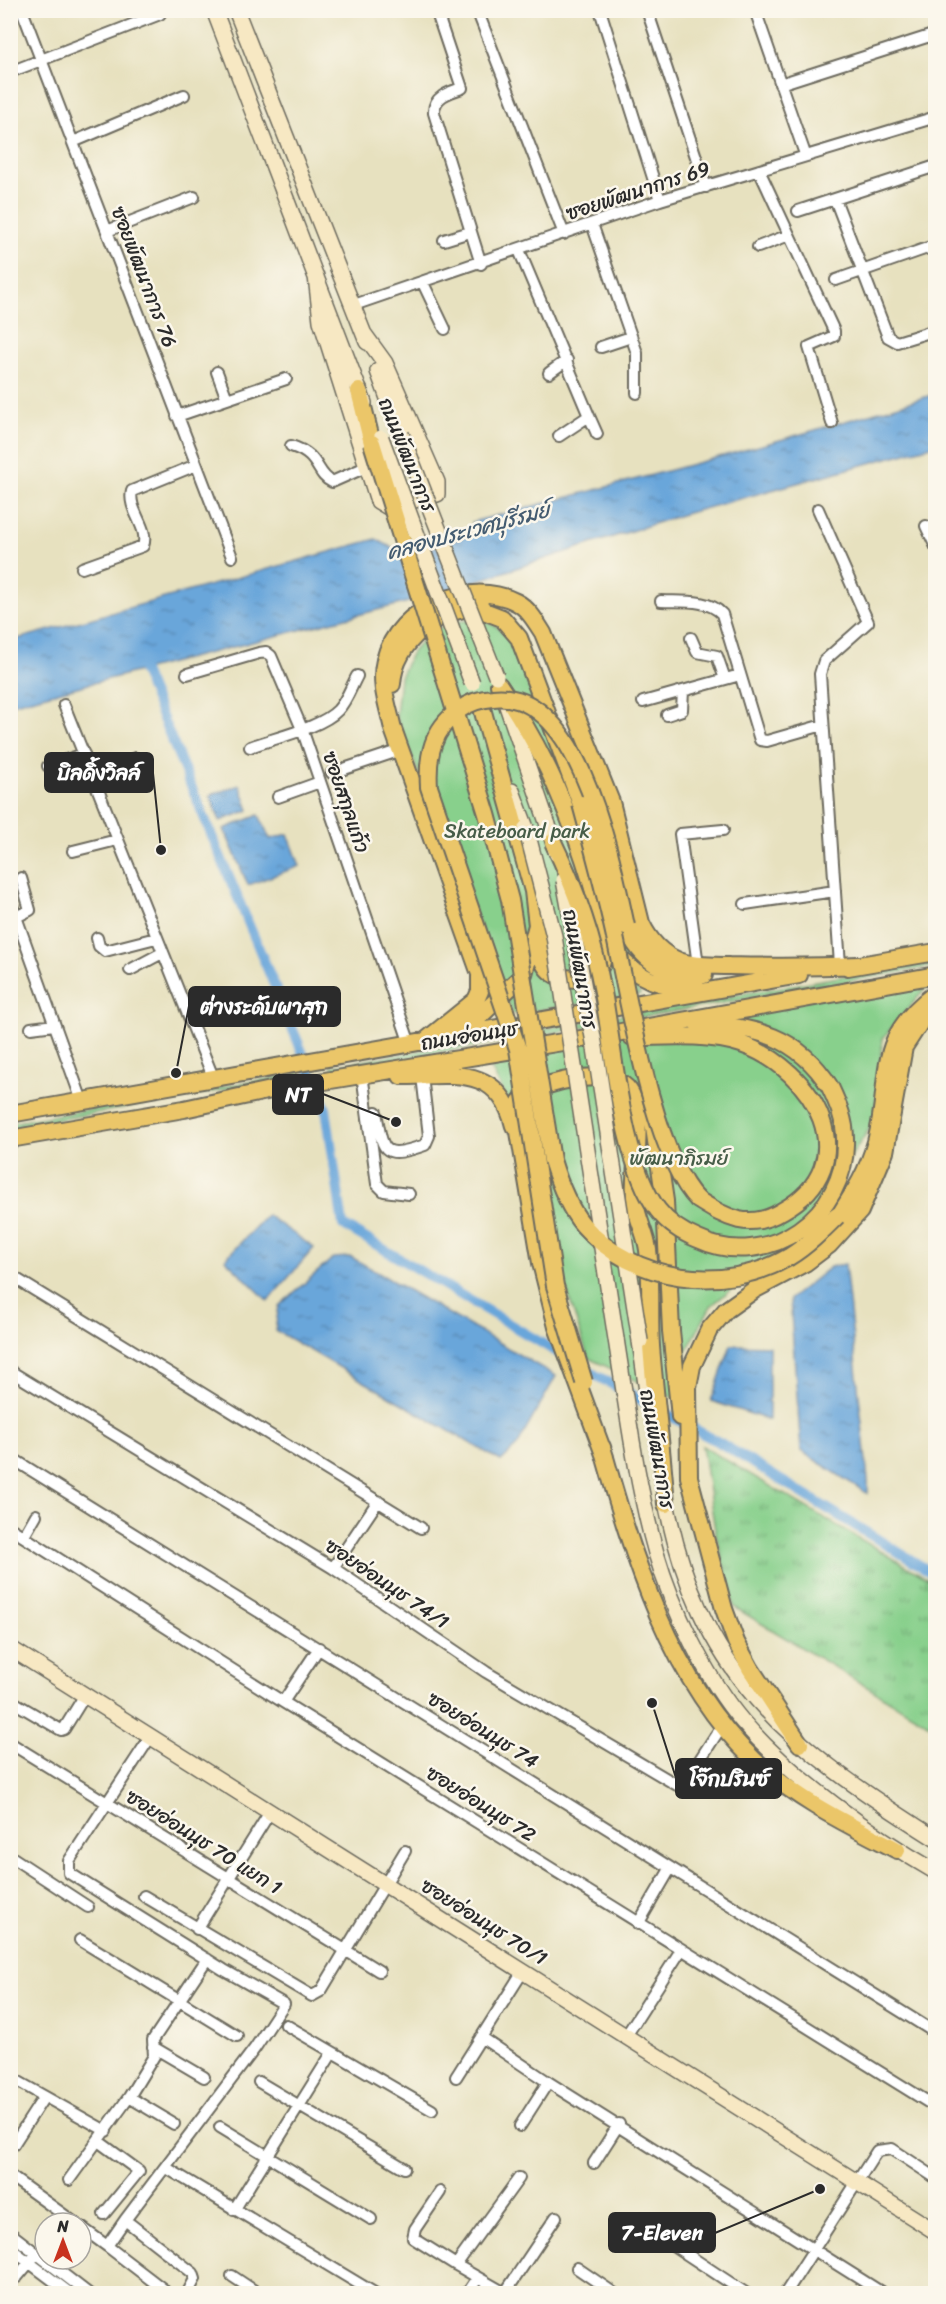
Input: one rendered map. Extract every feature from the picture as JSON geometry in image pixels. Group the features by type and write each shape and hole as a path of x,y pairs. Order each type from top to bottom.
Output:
{"main road":[{"name":"ถนนพัฒนาการ","path":"214,10 359,391"},
{"name":"ถนนพัฒนาการ","path":"236,10 354,305 401,434 498,680 548,825 576,937 640,1341 651,1390"},
{"path":"316,276 321,321 378,501 384,506 395,506 437,494 437,482 385,363 364,334"},
{"path":"359,391 487,814 510,900 515,948 552,1160 567,1199 584,1226 624,1256 654,1270 702,1280 729,1278 755,1272 787,1258 810,1243 837,1216 860,1183 876,1140 892,1042 910,1015 936,993"},
{"name":"ถนนพัฒนาการ","path":"376,441 472,683 526,828 554,936 643,1498 656,1554 677,1610 692,1642 742,1721 786,1766 897,1850 936,1872"},
{"path":"417,1043 476,1000 481,984 466,932 400,750 390,715 383,675 392,640 420,612 454,597 489,593 519,603 529,612 543,633 611,802 641,923 651,941 668,955 687,964 784,973"},
{"path":"476,608 502,618 519,638 582,804 603,885 646,1078 665,1201 688,1468 724,1609 736,1642 750,1668 800,1744"},
{"path":"390,715 393,672 410,641 442,616 476,608 518,612 543,633"},
{"path":"483,712 533,891 541,958 547,970 555,976 580,979 598,974 603,966 604,952 601,925 575,828 534,740 498,680"},
{"path":"784,973 682,975 665,970 647,959 632,939 626,926 597,813 573,757 554,724 538,710 508,698 476,702 454,714 439,731 431,749 429,787 518,1049 555,1286 580,1381 652,1603 673,1648 723,1724 754,1760 784,1785 829,1815 897,1850"},
{"path":"553,842 570,875 591,934 628,1140 645,1191 660,1213 688,1235 719,1247 766,1246 796,1233 826,1204 837,1183 844,1160 843,1119 830,1087 808,1058 780,1039 760,1032 728,1025 689,1023 645,1027"},
{"path":"448,1037 479,1017 524,974 537,925"},
{"path":"601,925 630,970 654,982 684,987 704,987 784,973 858,965"},
{"name":"ถนนอ่อนนุช","path":"10,1114 417,1043 784,973 858,965 936,952"},
{"name":"ถนนอ่อนนุช","path":"10,1139 184,1109 338,1078 598,1036 936,975"},
{"path":"683,1405 698,1351 709,1330 726,1310 754,1290 813,1257 845,1230 860,1211 885,1152 904,1047 921,1021 936,1008"},
{"path":"598,1036 714,1038 742,1045 792,1074 815,1103 825,1126 826,1151 817,1177 800,1200 768,1218 750,1220 721,1214 688,1191 674,1162 646,1078"},
{"path":"364,1074 467,1075 489,1085 498,1092 510,1112 522,1156 541,1263 557,1327 580,1381"},
{"path":"522,1156 518,1105 524,1095 533,1089 576,1079 597,1078 624,1084 632,1094 638,1136 635,1200 648,1248 651,1390 666,1504"},
{"name":"ถนนพัฒนาการ","path":"666,1504 677,1549 697,1607 721,1653 756,1701 800,1744 856,1789 936,1839"},
{"name":"ซอยอ่อนนุช 70/1","path":"13,1655 85,1695 151,1736 936,2232"}],"street":[{"name":"ซอยพัฒนาการ 76","path":"22,10 232,557"},
{"path":"436,10 462,88 438,100 434,107 434,114 482,264"},
{"path":"477,10 564,234"},
{"path":"600,10 660,200"},
{"path":"647,10 706,187"},
{"path":"755,10 805,154"},
{"path":"10,72 160,14"},
{"path":"780,84 936,34"},
{"path":"73,142 184,95"},
{"name":"ซอยพัฒนาการ 69","path":"354,305 482,264 660,200 805,154 936,117"},
{"path":"798,212 936,166"},
{"path":"759,170 834,332 834,336 830,339 809,347 832,423"},
{"path":"107,231 194,197"},
{"path":"835,199 888,337 897,342 936,330"},
{"path":"592,224 637,353 637,393"},
{"path":"444,240 470,232"},
{"path":"758,247 789,235"},
{"path":"836,280 936,245"},
{"path":"519,250 597,434"},
{"path":"423,283 445,329"},
{"path":"601,347 631,337"},
{"path":"549,373 567,360"},
{"path":"217,372 226,399"},
{"path":"177,416 286,379"},
{"path":"559,436 589,416"},
{"path":"291,446 309,454 326,479 332,482 366,467"},
{"path":"82,568 142,546 144,536 131,502 132,491 196,465"},
{"path":"818,509 868,622 824,661 821,667 840,966"},
{"path":"926,526 936,547"},
{"path":"661,601 706,604 716,608 722,614 760,740 767,741 823,725"},
{"path":"691,639 698,652 717,656 725,679"},
{"name":"ซอยสกุลแก้ว","path":"187,674 266,652 271,656 302,729 417,1043"},
{"path":"643,702 740,675"},
{"path":"250,747 302,729 338,710 357,676"},
{"path":"667,715 682,710 682,691"},
{"path":"64,705 213,1077"},
{"path":"332,773 400,750"},
{"path":"48,766 84,754"},
{"path":"93,779 135,758"},
{"path":"278,797 320,782"},
{"path":"698,965 680,834 723,830"},
{"path":"73,851 117,840"},
{"path":"16,917 30,910 21,878"},
{"path":"745,904 835,891"},
{"path":"10,900 82,1101"},
{"path":"97,938 99,946 105,951 156,938"},
{"path":"130,970 162,953"},
{"path":"31,1028 54,1025"},
{"path":"364,1074 377,1184 384,1191 409,1194"},
{"path":"376,1112 385,1150 391,1152 426,1144 429,1136 422,1076"},
{"path":"10,1275 421,1528"},
{"name":"ซอยอ่อนนุช 74/1","path":"10,1371 333,1568 486,1672 677,1785 688,1778 723,1724"},
{"name":"ซอยอ่อนนุช 74","path":"10,1457 936,2033"},
{"path":"333,1568 378,1501"},
{"path":"24,1536 36,1515"},
{"name":"ซอยอ่อนนุช 72","path":"10,1528 283,1702 936,2108"},
{"path":"283,1702 319,1648"},
{"path":"10,1700 61,1730 64,1729 85,1695"},
{"path":"107,2246 258,2043 284,2004 69,1873 69,1861 151,1736"},
{"name":"ซอยอ่อนนุช 70 แยก 1","path":"10,1743 379,1971"},
{"path":"198,1929 270,1812"},
{"path":"144,1896 312,1996 321,1991 405,1851"},
{"path":"10,1856 88,1907"},
{"path":"638,1924 670,1869"},
{"path":"80,1940 237,2036"},
{"path":"626,2036 681,1950"},
{"path":"69,2180 129,2097 154,2056 153,2040 207,1959"},
{"path":"456,2077 523,1971"},
{"path":"286,2025 432,2110"},
{"path":"482,2037 548,2082 619,2124 884,2294"},
{"path":"153,2047 204,2077"},
{"path":"234,2210 333,2053"},
{"path":"10,2077 106,2131"},
{"path":"259,2082 405,2168"},
{"path":"520,2126 548,2082"},
{"path":"13,2145 44,2097"},
{"path":"129,2097 174,2124"},
{"path":"594,2163 619,2124"},
{"path":"220,2127 371,2219"},
{"path":"98,2141 139,2171 104,2214"},
{"path":"785,2294 877,2151 887,2148 936,2178"},
{"path":"165,2167 361,2290 376,2294"},
{"path":"10,2176 58,2211"},
{"path":"456,2265 519,2178"},
{"path":"440,2192 415,2229 413,2238 477,2279 505,2293 556,2217"},
{"path":"125,2220 193,2273 195,2279 187,2294"},
{"path":"638,2222 747,2294"},
{"path":"10,2233 33,2250"},
{"path":"93,2236 163,2289"},
{"path":"10,2248 71,2294"},
{"path":"17,2277 33,2258"},
{"path":"577,2268 615,2294"},
{"path":"60,2271 89,2294"},
{"path":"232,2276 259,2294"},
{"path":"468,2294 477,2279"}],"green space":[{"name":"Skateboard park","path":"479,619 496,626 507,637 581,804 640,995 512,1014 502,981 396,717 400,677 412,652 426,637 448,623"},
{"path":"935,960 935,966 333,1071 332,1066"},
{"name":"พัฒนาภิรมย์","path":"935,977 883,1038 874,1122 798,1235 711,1306 686,1352 674,1398 588,1358 558,1262 545,1175 484,1054"},
{"path":"301,1073 302,1076 11,1128 11,1123"},
{"path":"702,1446 935,1583 935,1728 734,1607 715,1530"}],"water":[{"path":"935,394 935,445 681,515 420,599 11,704 10,641 376,539 407,556 476,533 472,522 762,445"},
{"path":"240,785 249,810 220,821 210,795"},
{"path":"259,815 270,839 288,834 300,866 248,885 224,829"},
{"path":"267,1215 314,1248 268,1301 225,1259"},
{"path":"351,1257 556,1376 517,1446 501,1461 275,1330 279,1306 333,1258"},
{"path":"845,1264 868,1494 801,1451 790,1299 830,1267"},
{"path":"731,1345 769,1346 769,1420 711,1401"}],"waterway":[{"path":"138,659 326,1109 343,1225 597,1376 722,1444 936,1575"}],"place":[{"name":"บิลดิ้งวิลล์","path":"161,850"},
{"name":"ต่างระดับผาสุก","path":"176,1073"},
{"name":"NT","path":"396,1122"},
{"name":"โจ๊กปรินซ์","path":"652,1703"},
{"name":"7-Eleven","path":"820,2189"}],"water label":[{"name":"คลองประเวศบุรีรมย์","path":"468,531"}]}
